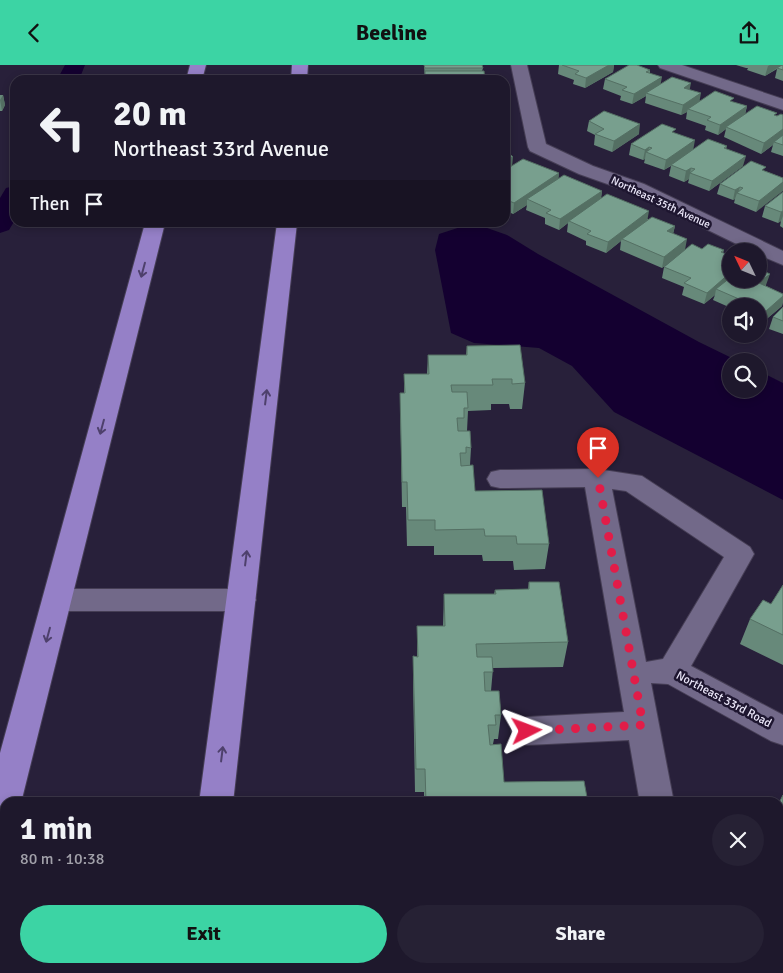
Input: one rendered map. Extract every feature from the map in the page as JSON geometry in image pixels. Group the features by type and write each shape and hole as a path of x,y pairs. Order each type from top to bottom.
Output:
{"highway":[{"path":"5,797 154,227"},
{"path":"217,797 287,227"}],"street":[{"name":"Northeast 35th Avenue","path":"519,65 537,147 586,170 637,188 783,259"},
{"path":"666,65 783,105"},
{"path":"500,479 598,478 633,483 740,554 672,671"},
{"path":"598,478 657,797"},
{"path":"57,600 241,599"},
{"name":"Northeast 33rd Road","path":"633,672 672,671 783,731"},
{"path":"527,731 643,725"}],"shaded area":[{"path":"461,227 484,227 507,235 538,254 722,353 722,398 767,398 767,375 783,383 783,500 614,412 572,366 539,348 474,343 451,333 435,250 439,234"}],"building":[{"path":"424,65 482,65 483,68 425,68"},
{"path":"562,65 609,65 586,78 575,74 579,71"},
{"path":"629,65 637,65 650,70 646,72 662,77 634,94 622,90 627,87 605,79"},
{"path":"782,65 783,70 777,68"},
{"path":"425,71 484,71 484,75 425,75"},
{"path":"672,77 691,83 684,88 701,93 683,105 646,93"},
{"path":"715,91 734,98 730,101 747,106 720,125 707,120 711,117 688,109"},
{"path":"757,106 777,113 774,115 783,115 783,129 764,143 726,127"},
{"path":"604,111 640,124 614,141 595,134 604,129 589,121"},
{"path":"662,124 676,129 672,132 695,140 666,160 646,152 652,148 649,147 645,150 631,144"},
{"path":"783,135 783,145 774,142"},
{"path":"708,139 727,146 724,148 746,156 712,181 690,173 695,169 691,168 686,171 671,165"},
{"path":"523,159 559,173 514,203 510,201 510,167"},
{"path":"751,161 766,167 762,170 783,178 783,182 759,201 737,193 743,188 740,187 735,190 720,184"},
{"path":"564,175 602,191 560,219 546,213 551,210 527,199"},
{"path":"783,192 783,211 765,206"},
{"path":"607,194 649,211 608,242 587,234 591,231 569,221"},
{"path":"652,217 675,226 667,231 687,239 664,257 622,239"},
{"path":"692,244 702,249 708,244 722,249 722,280 707,293 684,283 691,278 664,267"},
{"path":"722,284 722,288 768,287 783,294 783,296 767,310 767,298 737,298 716,289"},
{"path":"783,307 783,321 773,317"},
{"path":"520,345 525,383 512,384 512,379 492,379 493,385 451,385 452,392 467,392 468,408 464,408 464,418 457,418 458,431 470,431 471,448 466,447 466,453 460,453 461,466 473,465 475,491 542,490 549,544 517,544 516,536 485,536 484,529 435,530 435,520 408,520 407,482 402,482 400,393 405,393 404,374 429,374 428,355 467,355 467,346"},
{"path":"529,582 559,582 568,642 476,644 477,657 492,657 493,672 484,672 485,691 499,691 501,715 495,715 496,725 488,725 490,745 501,744 504,782 584,781 587,797 426,797 425,769 416,769 413,656 418,657 417,626 445,626 444,594 496,594 495,590 529,589"},
{"path":"783,585 783,635 750,619 763,600 771,604"}],"waterway":[{"path":"70,75 75,65"},
{"path":"0,225 10,204"}],"route":[{"path":"527,731 643,725 598,478"}]}
